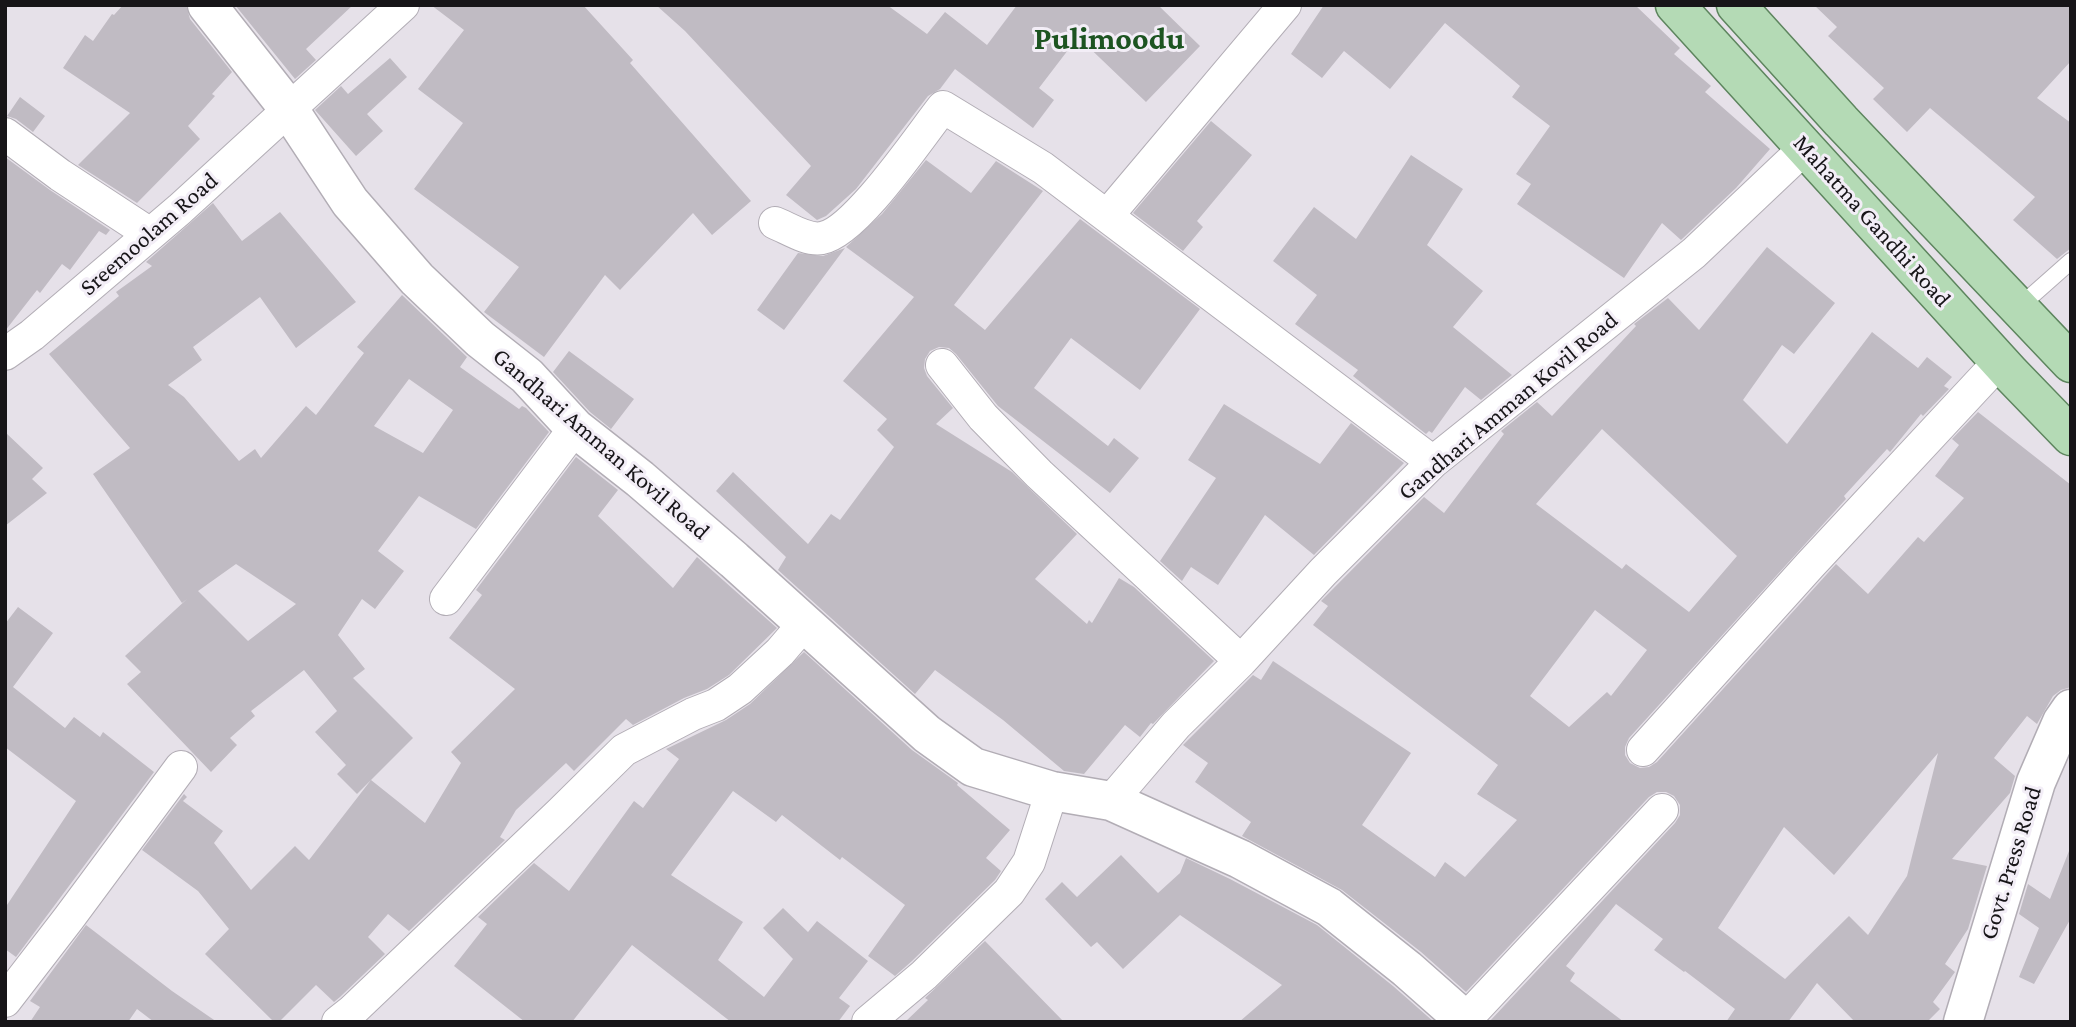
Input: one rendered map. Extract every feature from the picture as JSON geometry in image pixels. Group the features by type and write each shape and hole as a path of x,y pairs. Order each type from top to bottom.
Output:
{"main road":[{"name":"Mahatma Gandhi Road","path":"1675,5 2071,436"},
{"name":"Mahatma Gandhi Road","path":"1736,5 1841,121 2071,363"}],"street":[{"name":"Gandhari Amman Kovil Road","path":"207,5 288,108 350,202 417,279 480,339 527,376 575,428 640,479 927,734 973,767 1052,791 1111,801 1240,859 1329,907 1407,969 1466,1021"},
{"name":"Sreemoolam Road","path":"5,355 180,209 403,5"},
{"path":"1107,216 1285,5"},
{"path":"775,223 802,235 821,239 837,231 864,208 943,107 1043,168 1433,462"},
{"path":"5,134 60,175 150,234"},
{"name":"Gandhari Amman Kovil Road","path":"1111,801 1176,725 1433,462 1694,253 1805,148"},
{"path":"1643,750 2000,361"},
{"path":"942,365 983,417 1039,474 1241,661"},
{"path":"446,599 575,428"},
{"path":"338,1022 561,814 624,750 716,705 740,689 780,652 804,624"},
{"name":"Govt. Press Road","path":"1962,1022 2036,782 2062,722 2071,709"},
{"path":"9,988 181,767"},
{"path":"868,1022 924,975 1009,892 1029,862 1052,791"},
{"path":"1466,1021 1661,810"}],"lane":[{"path":"2019,307 2071,261"}],"building":[{"path":"123,5 186,5 190,19 232,72 188,126 200,139 137,203 78,165 130,113 63,68 85,35 93,41 112,14"},
{"path":"235,5 353,5 306,49 316,60 295,79"},
{"path":"431,5 583,5 633,60 630,63 751,201 712,235 693,213 620,290 605,275 544,357 484,312 519,267 414,189 463,123 418,89 464,30"},
{"path":"656,5 887,5 927,34 945,12 987,45 1017,5 1158,5 1200,46 1146,102 1078,37 1039,88 1054,100 1033,128 955,69 940,89 928,96 856,189 826,216 817,220 786,195 811,166 685,31"},
{"path":"1324,5 1635,5 1680,48 1674,54 1711,86 1705,92 1770,149 1736,188 1681,240 1662,223 1624,278 1517,204 1531,184 1516,174 1550,126 1512,97 1520,86 1445,23 1390,89 1344,51 1322,78 1291,54"},
{"path":"1814,5 2071,5 2071,61 2037,98 2071,123 2071,248 2057,259 2013,220 2035,197 1930,108 1907,132 1873,99 1884,88 1828,36 1837,27"},
{"path":"390,58 407,77 367,114 383,131 356,156 315,110 341,86 348,94"},
{"path":"20,97 45,116 33,132 16,119 7,116"},
{"path":"1211,121 1252,155 1197,221 1203,227 1183,251 1133,213"},
{"path":"1411,155 1463,189 1427,245 1483,291 1453,327 1512,375 1481,400 1465,387 1432,433 1429,431 1426,434 1353,376 1358,370 1295,324 1317,295 1273,261 1314,207 1356,239"},
{"path":"5,157 110,230 106,235 99,231 70,270 62,264 40,293 37,290 5,331"},
{"path":"926,160 971,193 996,161 1043,191 954,305 985,330 1080,219 1200,309 1140,390 1071,338 1034,388 1108,446 1114,438 1139,458 1110,493 998,406 949,348 939,347 930,351 925,359 927,376 953,408 936,424 1012,472 1077,534 1035,579 1087,624 1089,620 1092,623 1119,578 1134,587 1214,661 1140,737 1125,725 1084,774 1064,771 1003,720 935,670 915,694 778,570 786,557 716,491 733,472 808,544 831,514 840,520 894,447 877,430 887,419 843,381 914,297 846,247 882,214"},
{"path":"213,203 242,241 280,212 356,302 296,348 260,297 193,347 202,360 168,385 184,397 239,461 255,449 261,458 306,406 316,415 364,353 357,347 402,295 467,357 460,367 519,409 522,406 526,408 549,432 476,529 419,496 378,551 404,571 375,609 362,599 338,635 365,669 353,678 413,738 357,794 337,774 346,765 315,732 337,711 304,670 251,711 255,716 230,738 237,745 211,772 127,684 141,672 125,656 187,599 182,603 93,474 130,448 49,354 119,296 116,292 152,266 146,262","holes":["409,379 453,410 423,453 374,426","236,564 296,604 248,641 198,591"]},
{"path":"1767,247 1835,303 1794,354 1782,345 1743,400 1787,444 1872,332 1918,368 1927,357 1952,377 1944,386 1949,389 1923,416 1921,414 1890,452 1887,449 1844,496 1846,499 1629,738 1625,755 1630,763 1640,768 1657,762 1836,564 1868,594 1918,537 1924,542 1964,498 1935,476 1959,445 1952,439 1978,412 2071,485 2071,687 2053,696 2037,724 2027,716 1994,758 2015,776 2010,793 1952,859 1987,866 1968,929 1945,964 1955,972 1933,1002 1940,1009 1927,1022 1855,1022 1817,983 1788,1022 1726,1022 1735,1009 1654,950 1663,939 1616,904 1566,966 1575,973 1570,981 1624,1022 1489,1022 1675,823 1680,815 1680,805 1674,796 1666,792 1657,792 1649,797 1466,992 1421,952 1342,890 1242,836 1251,822 1195,782 1208,763 1183,745 1253,675 1261,680 1273,661 1411,753 1362,825 1435,877 1445,862 1465,877 1517,820 1477,794 1498,765 1313,625 1328,606 1321,601 1424,497 1444,513 1504,434 1501,431 1537,402 1552,416 1636,326 1634,324 1668,298 1699,330","holes":["1602,429 1737,556 1689,612 1626,564 1622,569 1536,504","1595,610 1647,650 1611,696 1607,692 1569,727 1530,696","1938,753 1907,876 1868,935 1849,916 1785,979 1718,928 1784,827 1834,875"]},
{"path":"845,248 784,330 757,310 798,253 823,256"},
{"path":"569,351 634,399 611,429 590,412 553,372"},
{"path":"1224,404 1320,464 1351,423 1404,463 1314,555 1265,515 1218,585 1191,567 1182,581 1160,561 1216,478 1188,460"},
{"path":"5,432 43,468 32,479 47,493 5,526"},
{"path":"576,457 618,490 598,516 673,588 697,557 777,628 729,675 707,689 633,725 626,719 574,771 566,763 516,810 500,837 505,840 409,931 388,914 368,937 385,954 340,997 334,1002 316,985 279,1022 274,1022 205,954 229,929 198,891 142,850 184,794 187,797 183,801 223,831 214,843 251,890 295,846 309,860 371,780 425,823 461,763 451,752 515,689 449,638 482,595 476,590"},
{"path":"18,607 53,633 13,687 65,728 74,717 100,737 103,732 154,772 16,957 5,949 5,908 76,801 5,747 5,624"},
{"path":"804,652 912,750 958,783 957,785 1010,830 986,858 1001,871 995,880 912,961 895,976 868,956 905,905 782,815 776,822 733,791 671,875 743,922 718,960 764,997 793,959 763,928 783,908 808,932 817,921 868,961 839,998 850,1006 838,1022 731,1022 632,945 572,1022 525,1022 454,966 487,924 478,917 534,863 569,891 634,801 643,808 679,759 666,749 726,720 750,704"},
{"path":"2069,851 2071,918 2034,984 2019,977 2039,928 2019,914 2028,884 2050,899"},
{"path":"1121,855 1158,893 1180,873 1186,858 1317,925 1434,1022 1239,1022 1282,985 1180,915 1123,969 1097,942 1091,947 1045,899 1062,882 1077,897"},
{"path":"86,925 217,1022 154,1022 137,1009 128,1022 30,1022 40,1007 30,1001"},
{"path":"985,941 1064,1022 905,1022 928,1000 925,998"}],"district":[{"name":"Pulimoodu","path":"1109,39"}]}
